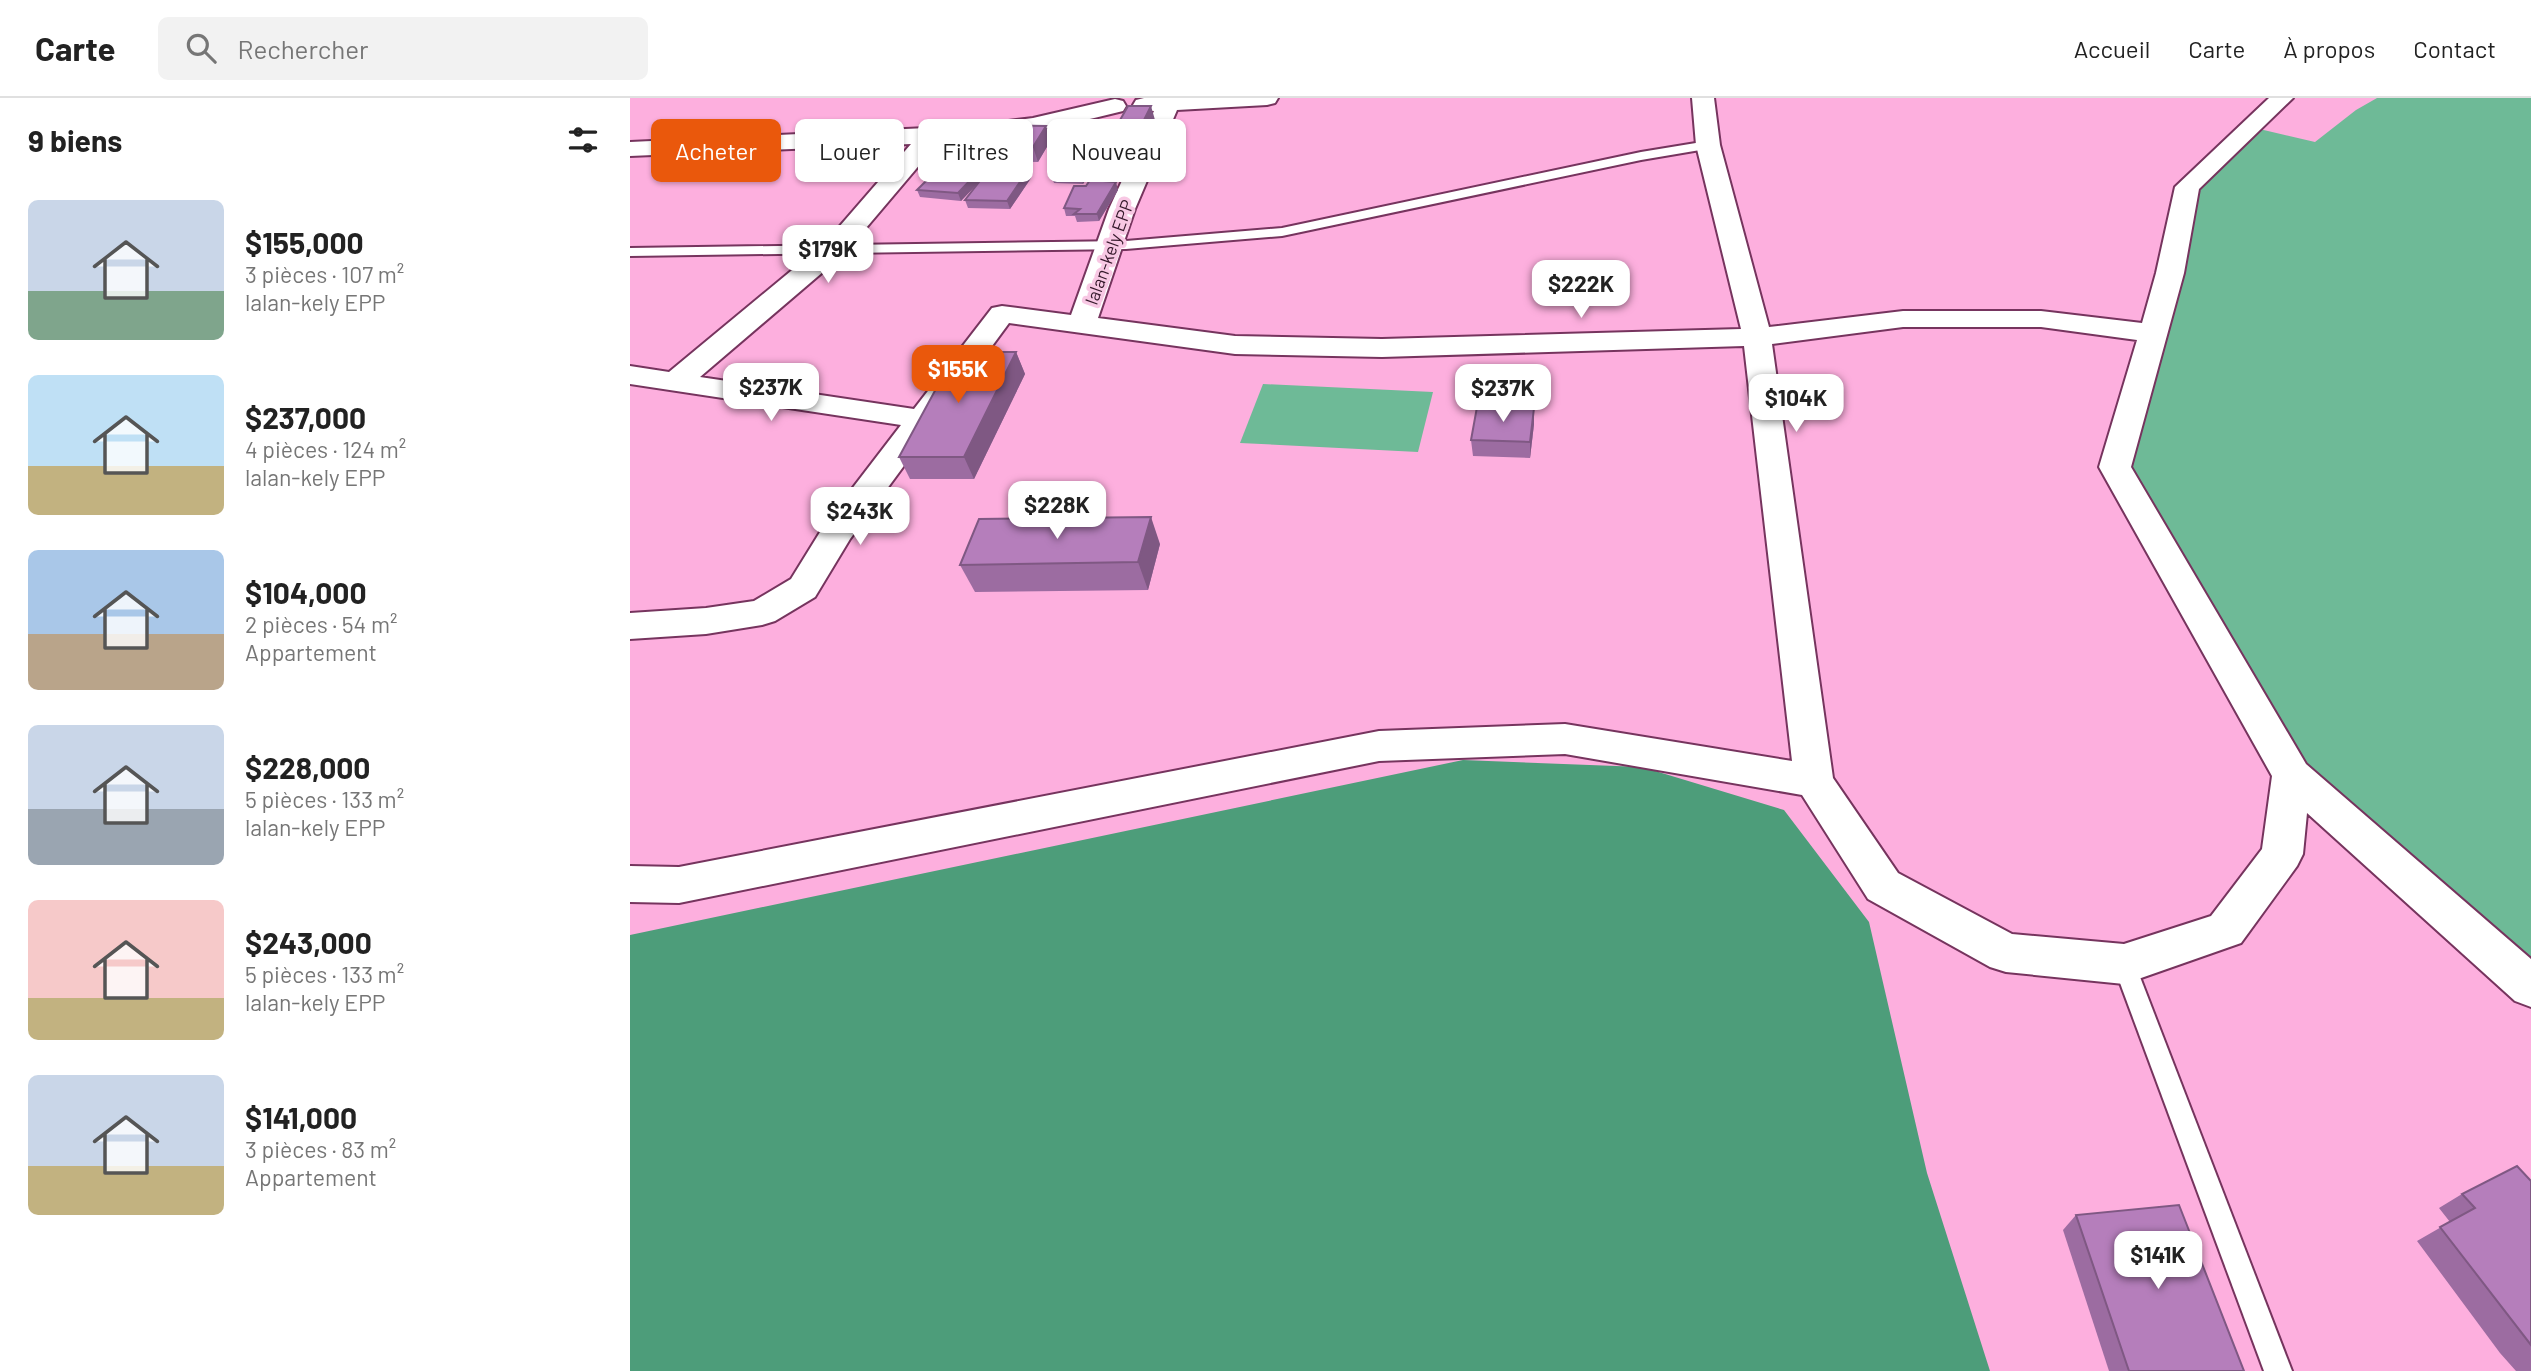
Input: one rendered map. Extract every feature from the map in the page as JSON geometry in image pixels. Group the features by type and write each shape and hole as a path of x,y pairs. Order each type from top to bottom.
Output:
{"street":[{"path":"1077,98 1115,106"},
{"path":"1033,123 1060,120 1115,106 1267,98"},
{"path":"1703,98 1708,145 1757,337 1814,781 1883,886 2006,953 2123,964 2225,930 2282,854 2292,775"},
{"path":"2280,98 2188,187 2170,273 2115,467 2292,775 2531,987"},
{"name":"lalan-kely EPP","path":"1082,324 1122,209 1169,103"},
{"path":"630,149 704,143 918,136"},
{"path":"674,383 835,248 918,151"},
{"path":"630,626 706,621 762,612 803,588 837,532 1002,314 1235,345 1382,348 1556,345 1757,337 1903,319 2041,319 2152,333"},
{"path":"630,375 921,419"},
{"path":"630,884 679,885 1378,746 1565,739 1814,781"}],"lane":[{"path":"630,252 1126,245 1282,232 1641,156 1708,145"},
{"path":"2123,964 2278,1371"}],"green space":[{"path":"2377,98 2531,98 2531,987 2292,775 2115,467 2187,187 2251,127 2315,142 2356,110"},
{"path":"1263,384 1433,392 1418,452 1240,443"},
{"path":"1463,760 1642,767 1784,810 1869,922 1927,1173 1990,1371 630,1371 630,935"}],"building":[{"path":"1128,106 1151,106 1144,119 1121,119"},
{"path":"1033,126 1046,126 1033,147"},
{"path":"925,182 968,182 958,193 917,190"},
{"path":"979,182 1020,182 1007,201 965,200"},
{"path":"1089,182 1116,182 1097,214 1074,214 1080,209 1064,208 1074,186 1086,186"},
{"path":"956,352 1016,352 964,457 899,457"},
{"path":"1477,407 1534,408 1530,442 1471,440"},
{"path":"1151,517 1138,562 960,565 979,519"},
{"path":"2517,1166 2531,1181 2531,1345 2440,1227 2475,1208 2462,1194"},
{"path":"2179,1205 2244,1371 2129,1371 2076,1215"}]}
